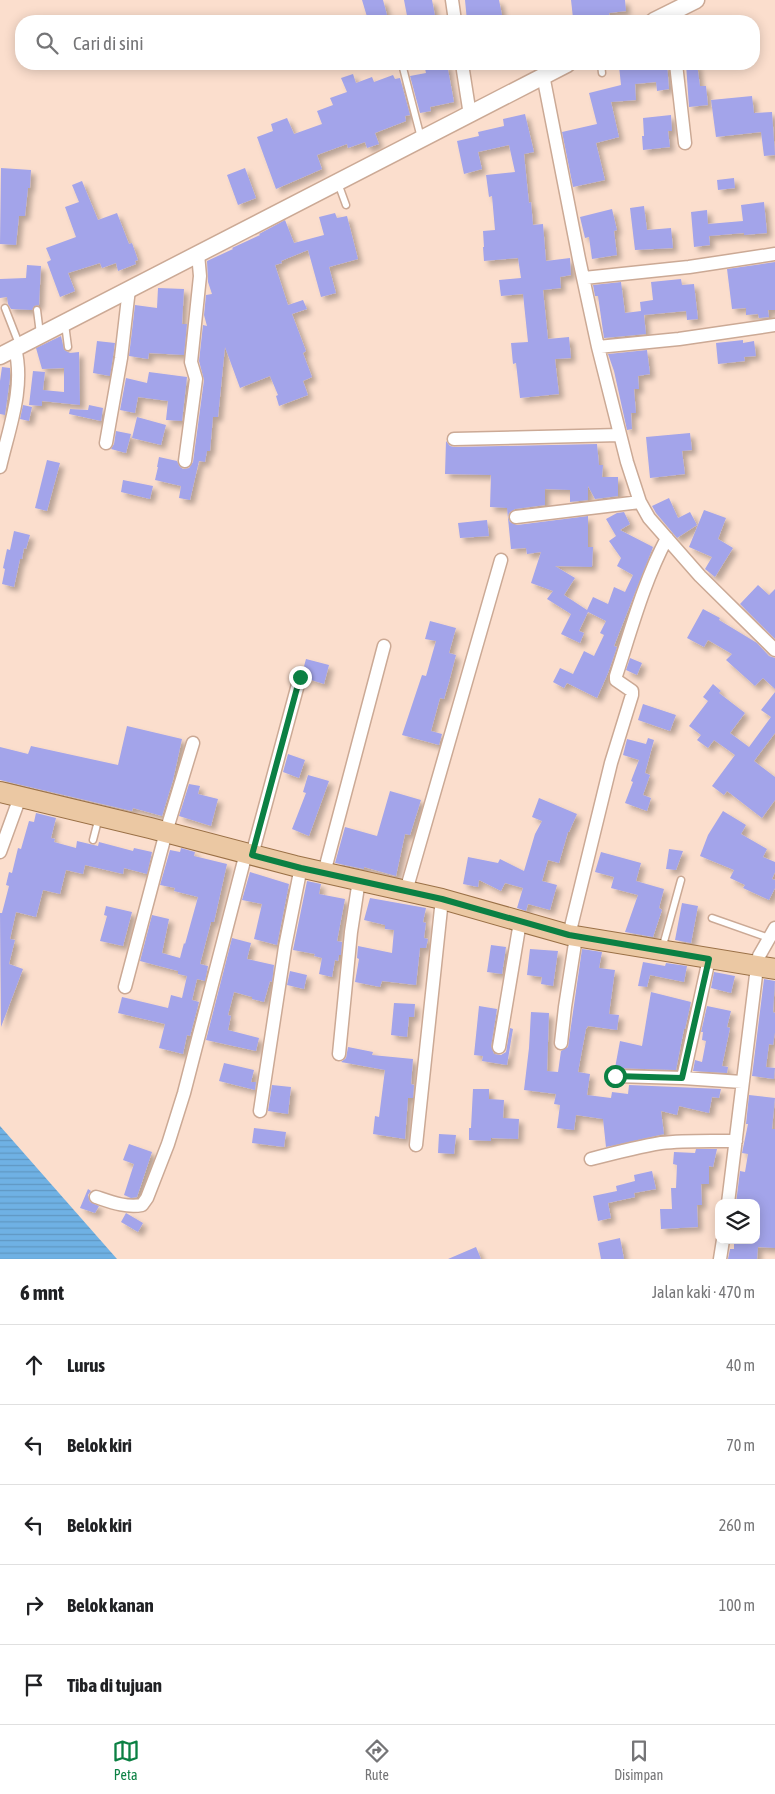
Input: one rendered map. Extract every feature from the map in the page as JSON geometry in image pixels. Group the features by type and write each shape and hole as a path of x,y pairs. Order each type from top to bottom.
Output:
{"main road":[{"path":"0,792 166,832 301,868 442,899 573,936 766,968"}],"street":[{"path":"452,0 454,15"},
{"path":"671,15 696,0"},
{"path":"463,70 470,115"},
{"path":"0,356 555,70"},
{"path":"677,70 685,143"},
{"path":"543,76 598,347 627,462 640,502 650,518 700,576 775,650"},
{"path":"185,461 196,380 191,362 200,276 198,254"},
{"path":"584,278 689,267 775,254"},
{"path":"106,444 119,368 129,289"},
{"path":"598,347 775,326"},
{"path":"0,467 17,394 17,347"},
{"path":"454,439 620,435"},
{"path":"516,517 640,502"},
{"path":"562,1043 564,1007 573,936 611,763 632,695 632,691 616,680 616,676 644,592 659,552 667,538"},
{"path":"406,891 501,560"},
{"path":"324,873 384,646"},
{"path":"96,1197 134,1207 142,1205 147,1198 168,1144 184,1094 249,854 300,677"},
{"path":"126,987 166,832 193,743"},
{"path":"0,852 20,797"},
{"path":"260,1111 285,947 301,868"},
{"path":"339,1054 351,932 360,880"},
{"path":"416,1145 442,899"},
{"path":"499,1047 520,922"},
{"path":"729,1199 742,1082 766,968 760,956 772,933"},
{"path":"682,1078 709,959"},
{"path":"615,1076 742,1082"},
{"path":"591,1159 661,1143 736,1141"},
{"path":"720,1259 722,1244"}],"lane":[{"path":"404,70 421,139"},
{"path":"338,183 346,205"},
{"path":"5,308 17,347"},
{"path":"36,310 40,335"},
{"path":"65,322 68,347"},
{"path":"93,840 99,816"},
{"path":"662,951 681,880"},
{"path":"712,918 772,933"}],"water":[{"path":"0,1126 117,1259 0,1259"}],"building":[{"path":"362,0 383,0 387,15 366,15"},
{"path":"404,0 432,0 435,15 407,15"},
{"path":"465,0 499,0 502,15 466,15"},
{"path":"571,0 625,0 626,11 609,13 609,15 573,15"},
{"path":"425,70 448,70 454,102 430,107 431,111 420,113 410,76 426,73"},
{"path":"619,70 667,70 669,89 657,91 656,82 635,84 636,100 611,102 619,137 596,143 605,180 573,187 562,132 597,124 589,93 621,85"},
{"path":"686,70 698,70 700,86 706,86 708,105 689,107"},
{"path":"353,74 356,83 372,77 374,82 393,75 395,79 400,78 410,115 405,116 406,121 375,133 379,144 367,148 365,142 348,148 347,144 317,155 322,169 276,189 257,137 273,131 271,124 287,118 294,134 322,124 317,111 333,105 330,98 347,92 341,78"},
{"path":"752,96 754,113 772,112 775,155 764,156 761,132 716,137 711,100"},
{"path":"525,114 534,152 524,154 533,225 543,224 546,261 570,258 571,275 560,277 561,288 543,290 548,339 569,337 571,358 555,359 559,394 520,398 516,363 513,364 511,343 528,342 523,294 501,296 499,280 521,278 518,258 484,261 483,247 483,231 495,230 492,196 489,197 486,175 515,172 509,145 478,152 482,169 464,174 457,141 479,136 478,132 504,126 503,119"},
{"path":"671,115 672,131 668,131 670,147 643,150 643,118"},
{"path":"1,168 31,170 25,216 19,216 16,245 0,244"},
{"path":"245,168 256,198 238,205 227,175"},
{"path":"734,178 735,188 718,190 717,180"},
{"path":"82,181 98,220 117,213 129,244 132,243 138,260 135,261 136,264 118,271 116,263 102,268 100,263 68,273 75,291 60,297 47,262 51,260 46,248 76,237 65,207 79,202 72,185"},
{"path":"764,202 767,233 709,236 710,245 694,247 691,212 707,210 708,224 743,221 741,205"},
{"path":"644,206 647,230 671,228 673,248 635,250 630,208"},
{"path":"612,209 617,230 614,231 617,255 592,259 589,237 585,238 580,217"},
{"path":"335,213 337,218 347,216 358,259 329,267 336,293 321,297 308,250 275,265 288,305 303,300 307,309 292,314 306,351 303,353 312,377 303,381 308,395 279,406 276,396 278,395 270,376 240,388 225,347 218,417 213,417 210,451 207,451 205,462 199,461 190,500 179,498 181,486 155,480 159,457 177,461 183,469 189,468 193,462 204,380 199,361 203,325 207,326 204,315 206,295 212,294 208,282 207,261 260,235 285,220 294,243 324,235 319,217"},
{"path":"775,262 775,310 768,310 769,317 759,318 758,314 746,315 746,308 732,309 727,269"},
{"path":"27,265 41,266 39,305 34,306 32,310 11,309 7,297 0,298 0,279 26,278"},
{"path":"681,279 682,285 694,284 698,319 687,320 686,311 644,315 646,334 604,338 598,296 595,296 593,285 621,282 625,313 641,311 640,302 653,300 651,282"},
{"path":"158,288 184,289 182,324 187,324 184,355 149,353 148,359 129,356 135,305 157,308"},
{"path":"61,336 64,350 70,353 79,352 80,405 42,401 42,406 29,405 33,371 45,372 43,390 64,392 64,368 42,369 36,348"},
{"path":"743,340 743,343 754,341 756,356 744,357 745,361 718,364 716,343"},
{"path":"97,341 115,343 110,376 93,373"},
{"path":"647,350 650,374 638,376 639,389 634,389 636,413 631,413 632,429 627,430 614,371 608,354"},
{"path":"2,367 10,368 5,415 0,414"},
{"path":"149,372 187,377 182,421 166,420 168,401 138,397 135,413 120,410 126,378 147,383"},
{"path":"23,405 32,407 29,421 20,419"},
{"path":"89,405 103,408 101,421 69,414 70,409 88,410"},
{"path":"137,417 166,425 161,445 132,438"},
{"path":"116,431 131,434 126,453 111,449 114,444"},
{"path":"690,433 692,450 682,451 685,474 650,478 646,437"},
{"path":"446,441 450,446 454,447 597,444 599,465 603,465 602,477 618,477 618,496 595,499 588,486 588,500 570,502 570,490 545,489 545,505 515,509 509,513 508,517 510,522 517,525 588,516 588,547 593,547 592,567 555,566 575,578 564,595 587,610 593,597 608,604 614,587 625,592 633,575 617,566 621,558 609,541 616,536 606,519 617,513 624,512 630,524 620,530 653,547 614,646 617,647 597,698 567,683 564,688 553,682 560,668 573,674 584,651 594,656 604,635 600,633 606,621 588,612 579,631 584,633 580,643 561,634 571,614 547,599 553,591 531,583 541,552 527,554 526,548 511,549 507,508 490,507 491,475 445,474"},
{"path":"47,460 60,463 47,511 35,508"},
{"path":"123,480 153,486 150,499 121,492"},
{"path":"669,498 678,518 690,512 697,525 677,538 652,506"},
{"path":"704,510 726,518 718,539 733,548 715,577 705,569 712,557 689,547"},
{"path":"487,520 489,536 460,538 458,523"},
{"path":"14,531 30,535 26,549 24,548 22,559 20,559 14,587 2,584 7,549 10,550"},
{"path":"758,585 769,595 775,589 775,639 740,604"},
{"path":"703,609 757,643 769,656 775,658 775,689 763,678 755,686 726,660 732,654 708,640 704,647 687,638"},
{"path":"430,621 456,628 449,653 456,655 444,699 440,698 431,731 442,734 439,745 402,735 422,675 426,676 436,641 425,639"},
{"path":"630,658 642,663 637,675 626,670"},
{"path":"306,659 329,665 324,684 308,679 308,674 303,670"},
{"path":"713,684 721,691 719,693 745,713 730,733 749,747 771,717 761,710 775,692 775,733 754,761 775,777 775,800 762,818 727,791 724,795 712,786 735,755 714,740 708,748 697,740 701,735 689,726 708,701 703,697"},
{"path":"643,704 676,715 670,731 638,720"},
{"path":"127,726 182,739 173,780 162,816 133,808 132,811 0,780 0,747 28,754 31,746 118,765"},
{"path":"648,738 654,740 645,773 650,775 643,795 651,798 647,811 625,803 639,760 623,755 627,739 646,744"},
{"path":"288,754 305,760 299,778 283,772"},
{"path":"308,775 329,781 309,836 292,829 306,793 303,792"},
{"path":"189,784 200,786 198,794 218,799 211,826 179,816"},
{"path":"390,791 421,800 410,835 405,834 396,876 364,867 364,869 335,863 345,827 377,836"},
{"path":"539,798 577,814 568,832 559,863 548,860 542,881 557,885 550,910 528,904 526,911 517,908 523,888 505,883 501,891 479,880 478,887 463,884 468,857 498,863 500,859 524,871 535,834 542,821 532,817"},
{"path":"723,811 746,825 741,834 767,849 763,857 775,862 775,872 772,879 775,880 775,888 769,900 743,888 745,885 730,878 734,870 700,856 708,835"},
{"path":"36,813 56,818 51,838 55,839 54,842 76,848 77,841 98,846 99,842 133,851 134,848 152,852 147,874 124,868 123,874 85,865 83,874 66,870 60,894 43,890 36,917 16,912 10,939 15,940 9,964 23,969 1,1027 0,913 2,913 9,886 6,885 9,872 12,873 18,848 21,849 29,821 34,822"},
{"path":"181,848 195,852 194,856 227,864 214,922 211,922 200,964 208,966 205,981 197,979 192,1000 199,1002 190,1036 187,1035 183,1054 159,1048 165,1024 118,1013 122,997 168,1008 171,995 182,998 187,976 178,974 178,971 140,961 152,915 169,919 162,953 180,958 198,897 174,891 175,888 160,885 170,850 180,852"},
{"path":"669,849 683,851 676,870 666,869"},
{"path":"601,852 641,863 636,881 664,889 659,908 662,910 653,937 625,932 638,895 611,888 614,877 595,872"},
{"path":"250,872 289,884 277,945 254,939 262,904 242,900"},
{"path":"307,881 321,884 319,894 345,899 337,941 342,942 341,955 339,955 338,961 335,960 332,977 319,974 322,958 314,956 315,954 293,950"},
{"path":"370,898 426,908 423,922 426,923 424,938 428,939 426,948 420,948 416,985 382,981 380,987 355,982 359,959 357,958 358,946 392,953 394,930 385,929 385,925 364,920"},
{"path":"682,903 698,906 691,943 675,940"},
{"path":"106,906 132,912 123,946 100,941 107,916 104,915"},
{"path":"232,938 251,943 247,959 274,965 272,982 270,981 264,1002 234,992 228,1015 231,1016 228,1030 259,1038 256,1051 206,1040"},
{"path":"491,945 506,947 502,974 487,972"},
{"path":"530,949 558,951 553,986 541,984 542,977 527,975"},
{"path":"582,949 602,952 599,968 615,970 609,1014 619,1015 617,1030 588,1026 586,1029 578,1072 590,1074 587,1095 611,1098 612,1092 628,1094 629,1085 721,1089 719,1098 712,1097 709,1113 679,1106 677,1115 661,1111 664,1134 606,1147 603,1119 576,1115 574,1130 557,1128 560,1105 554,1104 556,1094 524,1090 531,1012 549,1013 547,1071 558,1072 561,1051 568,1047"},
{"path":"643,962 665,966 666,963 687,966 684,982 650,975 647,987 638,986"},
{"path":"290,971 307,975 304,989 287,985"},
{"path":"714,972 735,976 731,993 711,988"},
{"path":"764,979 775,981 773,1012 775,1013 775,1032 773,1045 769,1044 766,1067 775,1068 774,1079 752,1076"},
{"path":"651,992 691,1002 676,1070 615,1068 620,1041 642,1046"},
{"path":"394,1003 415,1004 414,1017 409,1017 407,1037 391,1035"},
{"path":"479,1006 497,1009 491,1046 494,1054 501,1055 506,1052 510,1028 513,1029 507,1065 482,1061 483,1056 474,1055"},
{"path":"707,1006 731,1011 727,1027 730,1028 722,1066 728,1067 727,1073 693,1071 695,1060 702,1062 706,1041 702,1040 703,1032 701,1032"},
{"path":"348,1047 373,1052 372,1055 413,1059 411,1084 414,1085 413,1098 408,1098 405,1139 373,1134 375,1116 379,1117 385,1070 341,1062 346,1058"},
{"path":"224,1063 254,1070 251,1082 256,1082 255,1090 219,1081"},
{"path":"272,1085 291,1087 288,1114 268,1111"},
{"path":"473,1089 489,1089 489,1099 504,1100 503,1118 519,1119 518,1139 491,1138 491,1141 469,1140"},
{"path":"749,1095 775,1098 772,1129 775,1129 775,1248 758,1247 757,1259 728,1259 730,1249 734,1249 734,1244 760,1244 760,1199 736,1199 740,1171 745,1172 748,1154 742,1153 748,1124 746,1124"},
{"path":"254,1128 286,1132 284,1147 252,1143"},
{"path":"439,1134 456,1135 454,1154 438,1153"},
{"path":"129,1144 152,1152 137,1197 131,1198 124,1195 134,1164 123,1160"},
{"path":"696,1149 717,1149 713,1167 709,1166 709,1184 701,1184 702,1205 697,1205 698,1227 661,1229 660,1209 672,1209 671,1188 676,1188 677,1165 673,1164 674,1152 695,1153"},
{"path":"652,1171 656,1189 634,1193 635,1197 608,1203 611,1218 598,1221 593,1196 617,1191 616,1186 635,1181 634,1175"},
{"path":"88,1189 91,1191 88,1195 90,1202 99,1206 95,1213 80,1208"},
{"path":"126,1213 143,1223 138,1232 121,1222"},
{"path":"620,1238 624,1259 601,1259 598,1243"},
{"path":"476,1247 481,1259 448,1259"}],"route":[{"path":"300,677 252,855 301,868 442,899 569,935 709,959 682,1078 615,1076"}]}
